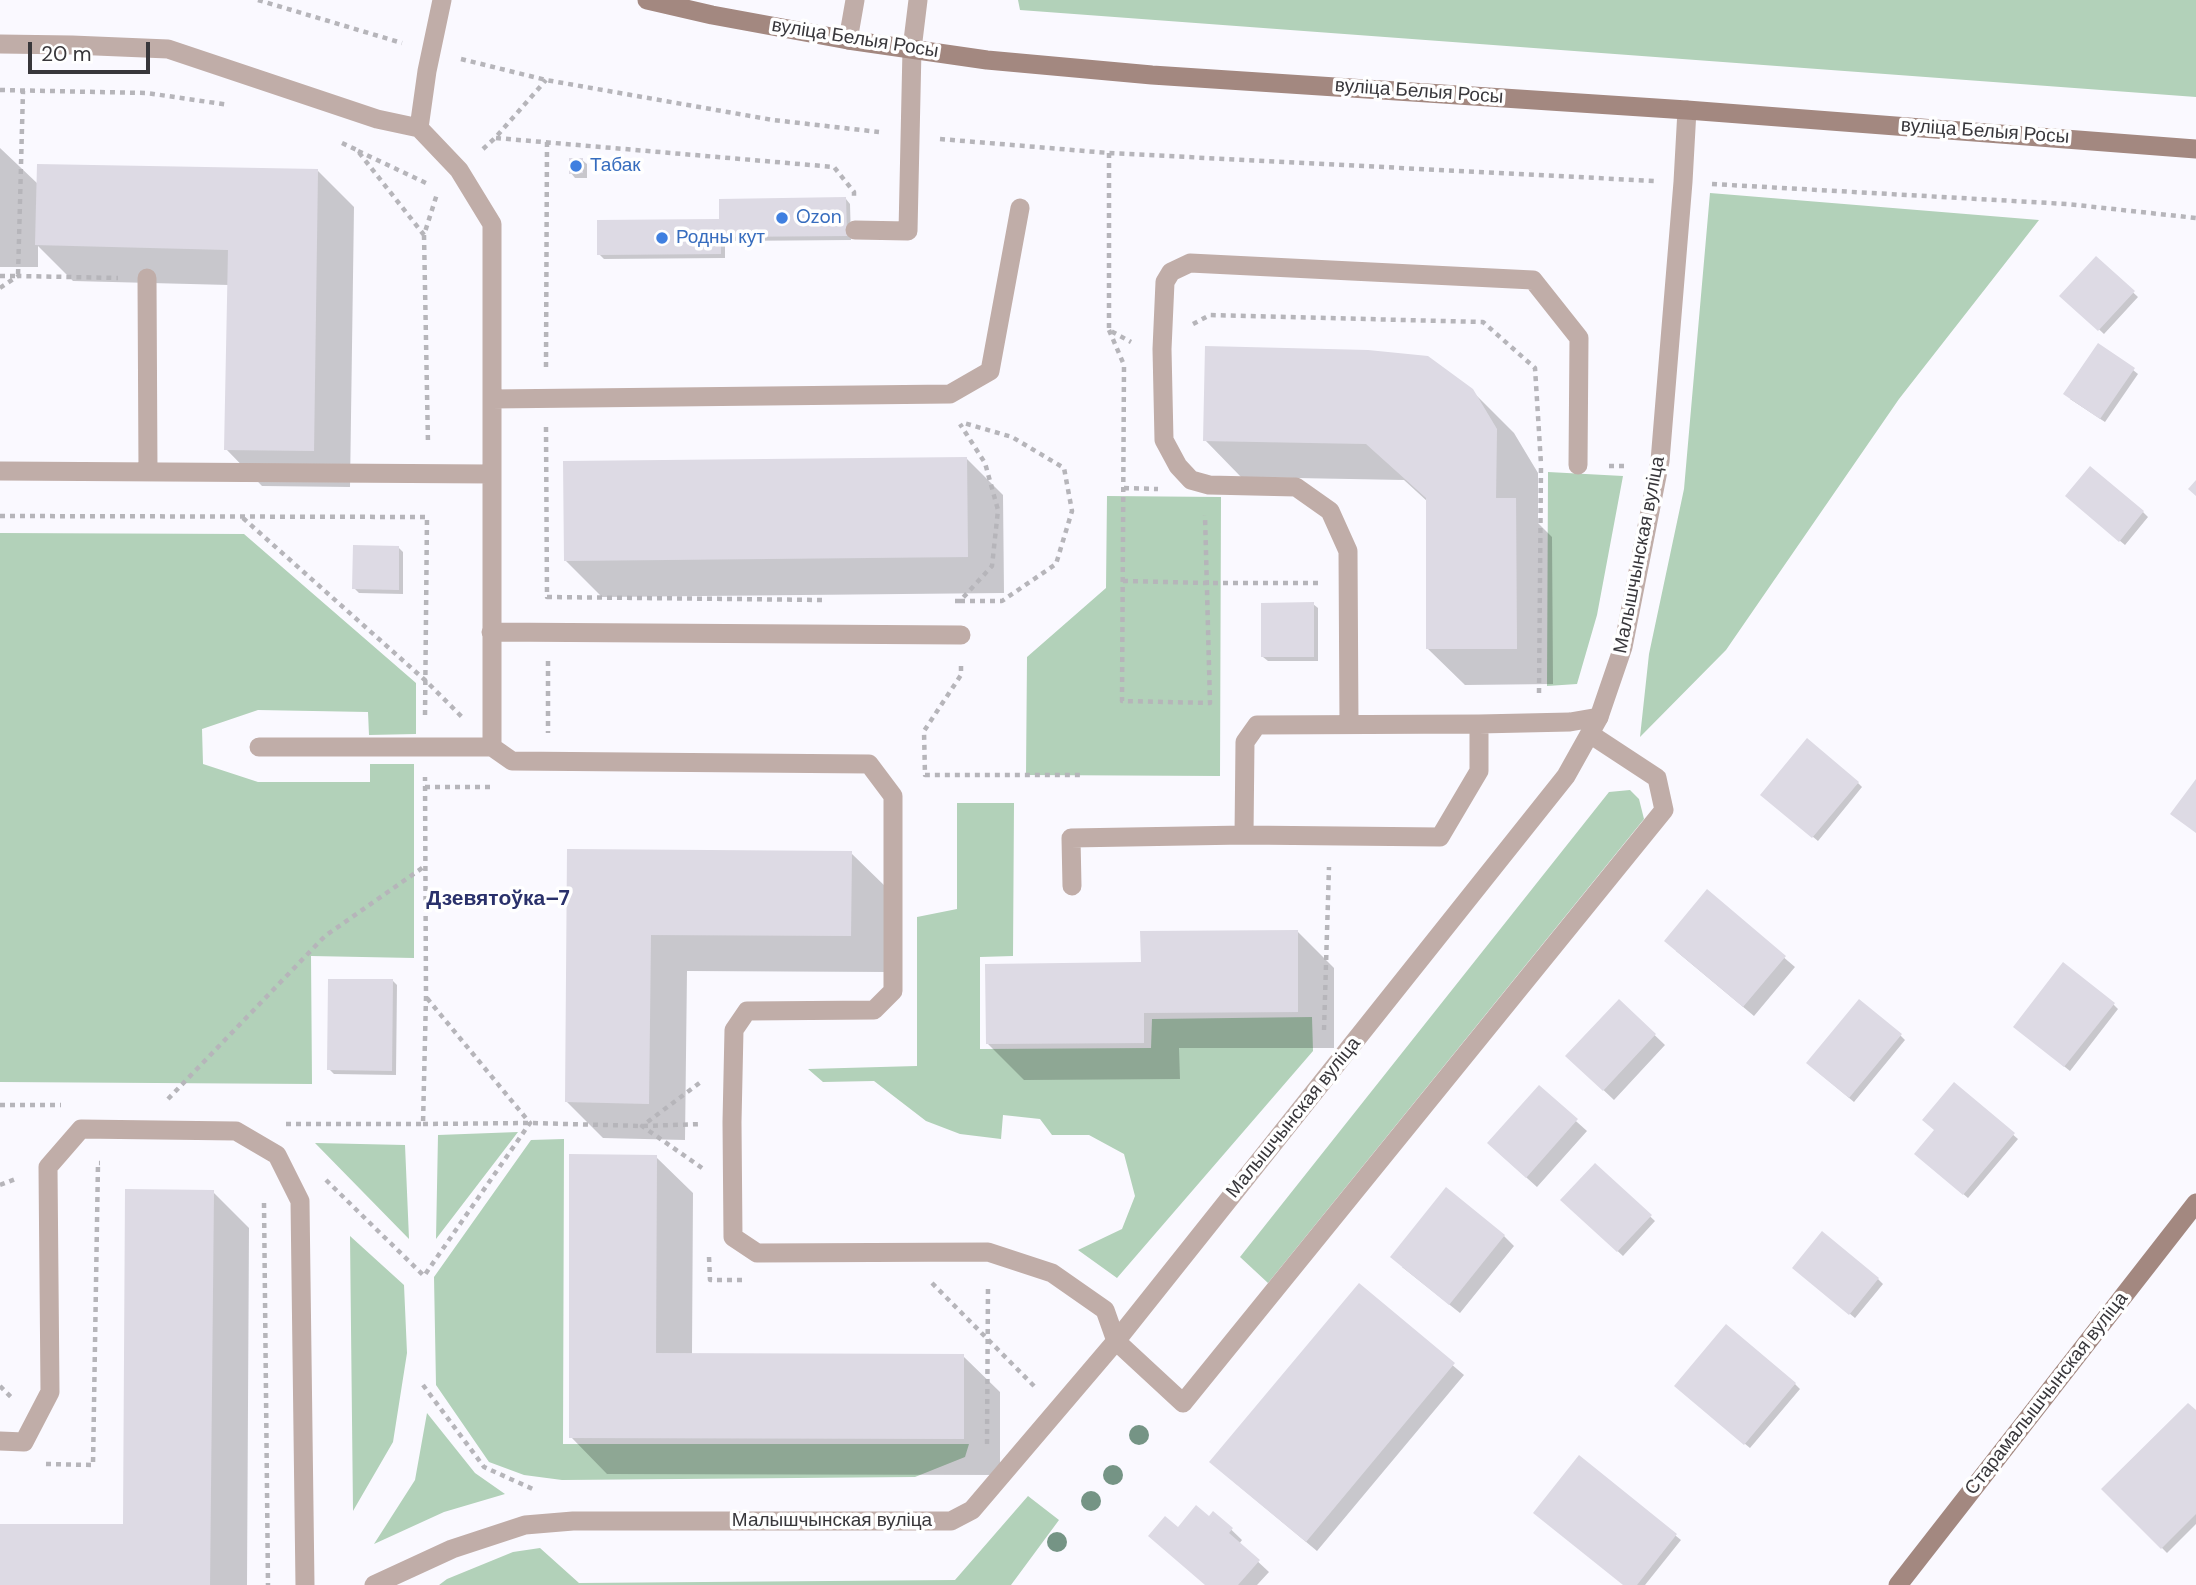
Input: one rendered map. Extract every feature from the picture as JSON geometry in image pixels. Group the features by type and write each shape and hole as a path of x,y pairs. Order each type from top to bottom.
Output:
{"main road":[{"name":"вуліца Белыя Росы","path":"647,0 848,40 987,60 1153,75 1687,110 2196,149"},
{"name":"Старамалышчынская вуліца","path":"1898,1585 2196,1203"}],"street":[{"path":"419,128 442,0"},
{"path":"848,40 855,0"},
{"path":"855,230 908,231 912,49 918,0"},
{"path":"0,44 168,49 377,119 419,128 459,170 492,223 492,747"},
{"name":"Малышчынская вуліца","path":"374,1585 452,1549 525,1525 573,1521 951,1521 972,1510 1116,1341 1566,776 1594,725 1623,647 1660,461 1687,110"},
{"path":"492,399 950,394 990,371 1020,208"},
{"path":"1349,724 1348,551 1330,511 1296,487 1209,485 1191,480 1178,466 1164,440 1162,349 1165,282 1171,272 1190,263 1533,280 1579,338 1578,465"},
{"path":"147,278 148,472"},
{"path":"0,471 491,474"},
{"path":"491,632 961,635"},
{"path":"259,747 492,747 512,761 869,764 893,796 893,991 874,1010 747,1011 734,1030 733,1237 757,1253 988,1252 1052,1273 1105,1310 1116,1341 1183,1403 1664,810 1657,778 1594,725 1538,722 1257,725 1245,742 1244,835"},
{"path":"1072,886 1071,838 1244,835 1440,837 1479,771 1479,724"},
{"path":"0,1441 24,1442 50,1392 48,1167 80,1129 236,1131 277,1155 300,1201 305,1585"}],"path":[{"path":"258,0 431,51 546,80 773,120 911,136 1109,153 2067,204 2196,218"},
{"path":"427,517 424,234 439,189 495,138 546,80"},
{"path":"0,90 147,93 234,105"},
{"path":"18,276 23,90"},
{"path":"495,138 834,167 854,192 855,230"},
{"path":"333,139 439,189"},
{"path":"546,375 547,141"},
{"path":"358,150 424,234"},
{"path":"1109,153 1109,330 1124,365 1122,701 1210,703 1205,505"},
{"path":"0,276 147,278"},
{"path":"0,288 18,276"},
{"path":"1190,326 1210,315 1483,322 1535,368 1541,464 1538,722"},
{"path":"1109,330 1143,349 1162,349"},
{"path":"946,601 960,601 1002,601 1056,564 1072,512 1064,468 1012,437 959,422 985,463 998,510 992,566 960,601 961,675 923,732 925,775 1083,775"},
{"path":"546,424 548,762"},
{"path":"1541,464 1629,466"},
{"path":"1124,488 1163,489"},
{"path":"242,518 426,681 492,747"},
{"path":"1123,581 1326,583"},
{"path":"547,597 836,600"},
{"path":"1324,1035 1330,836"},
{"path":"162,1105 325,936 425,865"},
{"path":"426,997 530,1123"},
{"path":"642,1126 706,1078"},
{"path":"423,1124 642,1126 732,1122"},
{"path":"317,1171 424,1276 530,1123"},
{"path":"642,1126 708,1172"},
{"path":"40,1464 93,1465 98,1163 111,1163"},
{"path":"264,1192 268,1585"},
{"path":"987,1444 988,1252"},
{"path":"423,1385 484,1467 535,1490"}],"green space":[{"path":"1018,0 2196,0 2196,97 1020,10"},
{"path":"1710,193 2039,220 1899,399 1726,650 1640,737 1649,654 1684,489"},
{"path":"1548,472 1623,476 1597,615 1577,684 1547,686"},
{"path":"1107,496 1221,497 1220,776 1026,775 1027,657 1106,588"},
{"path":"0,533 244,534 416,683 416,734 369,735 368,712 258,710 202,729 203,764 258,782 370,782 370,764 414,764 414,958 311,956 312,1084 0,1082"},
{"path":"1630,790 1639,799 1644,819 1268,1283 1240,1257 1609,792"},
{"path":"957,803 1014,803 1013,956 980,957 980,1049 1151,1048 1152,1019 1312,1017 1313,1051 1117,1278 1078,1250 1122,1229 1135,1196 1124,1154 1089,1135 1052,1135 1040,1119 1003,1115 1001,1139 960,1134 926,1121 874,1081 823,1082 808,1069 917,1066 917,917 957,909"},
{"path":"518,1132 436,1239 438,1135"},
{"path":"564,1139 563,1444 969,1444 965,1457 915,1477 562,1480 524,1475 489,1462 436,1385 434,1277 531,1140"},
{"path":"315,1143 405,1145 409,1239"},
{"path":"350,1236 404,1285 407,1353 393,1442 353,1511"},
{"path":"427,1413 475,1473 505,1494 444,1512 374,1544 415,1480"},
{"path":"1028,1496 1059,1520 1011,1585 439,1585 447,1579 513,1552 540,1548 579,1583 955,1580"}],"building":[{"name":"Табак","path":"569,158 583,158 583,173 569,174"},
{"path":"37,164 318,169 314,451 224,450 228,250 35,245"},
{"path":"846,197 847,236 721,237 721,254 597,255 597,220 719,219 719,199"},
{"path":"2096,256 2135,291 2098,331 2059,296"},
{"path":"2098,343 2135,368 2100,419 2063,394"},
{"path":"1205,346 1368,350 1428,356 1473,389 1497,429 1496,498 1516,498 1517,649 1426,649 1426,498 1366,444 1203,441"},
{"path":"967,457 968,557 564,561 563,461"},
{"path":"2090,466 2144,511 2119,542 2065,496"},
{"path":"2196,480 2196,496 2188,489"},
{"path":"353,545 399,546 399,590 352,589"},
{"path":"1314,602 1314,657 1261,657 1261,603"},
{"path":"1807,738 1859,782 1812,838 1760,795"},
{"path":"2196,779 2196,833 2170,814"},
{"path":"567,849 852,851 851,936 651,935 649,1104 565,1102"},
{"path":"1707,889 1786,956 1743,1007 1664,941"},
{"path":"1298,930 1298,1012 1144,1013 1144,1043 986,1044 985,964 1141,962 1140,931"},
{"path":"2063,962 2115,1003 2064,1067 2013,1027"},
{"path":"328,979 393,979 392,1071 327,1070"},
{"path":"1619,999 1656,1034 1603,1091 1565,1056"},
{"path":"1859,999 1902,1034 1849,1098 1806,1063"},
{"path":"1954,1082 2015,1133 1963,1195 1914,1154 1934,1130 1922,1120"},
{"path":"1539,1085 1578,1119 1526,1178 1487,1143"},
{"path":"569,1154 657,1155 656,1353 964,1354 964,1439 569,1438"},
{"path":"1595,1163 1652,1215 1617,1252 1560,1200"},
{"path":"1446,1187 1505,1235 1449,1305 1390,1257"},
{"path":"125,1189 214,1190 210,1585 0,1585 0,1524 123,1524"},
{"path":"1822,1231 1879,1278 1849,1315 1792,1268"},
{"path":"1359,1283 1455,1363 1306,1542 1209,1462"},
{"path":"1726,1324 1796,1383 1744,1445 1674,1386"},
{"path":"2188,1403 2196,1410 2196,1514 2161,1549 2101,1489"},
{"path":"1579,1455 1677,1534 1637,1585 1623,1585 1533,1513"},
{"path":"1196,1505 1209,1516 1213,1511 1233,1528 1229,1533 1260,1560 1238,1585 1205,1585 1148,1536 1165,1516 1178,1527"}],"place":[{"name":"Табак","path":"576,166"},
{"name":"Ozon","path":"782,218"},
{"name":"Родны кут","path":"662,238"}],"district":[{"name":"Дзевятоўка–7","path":"498,899"}]}
